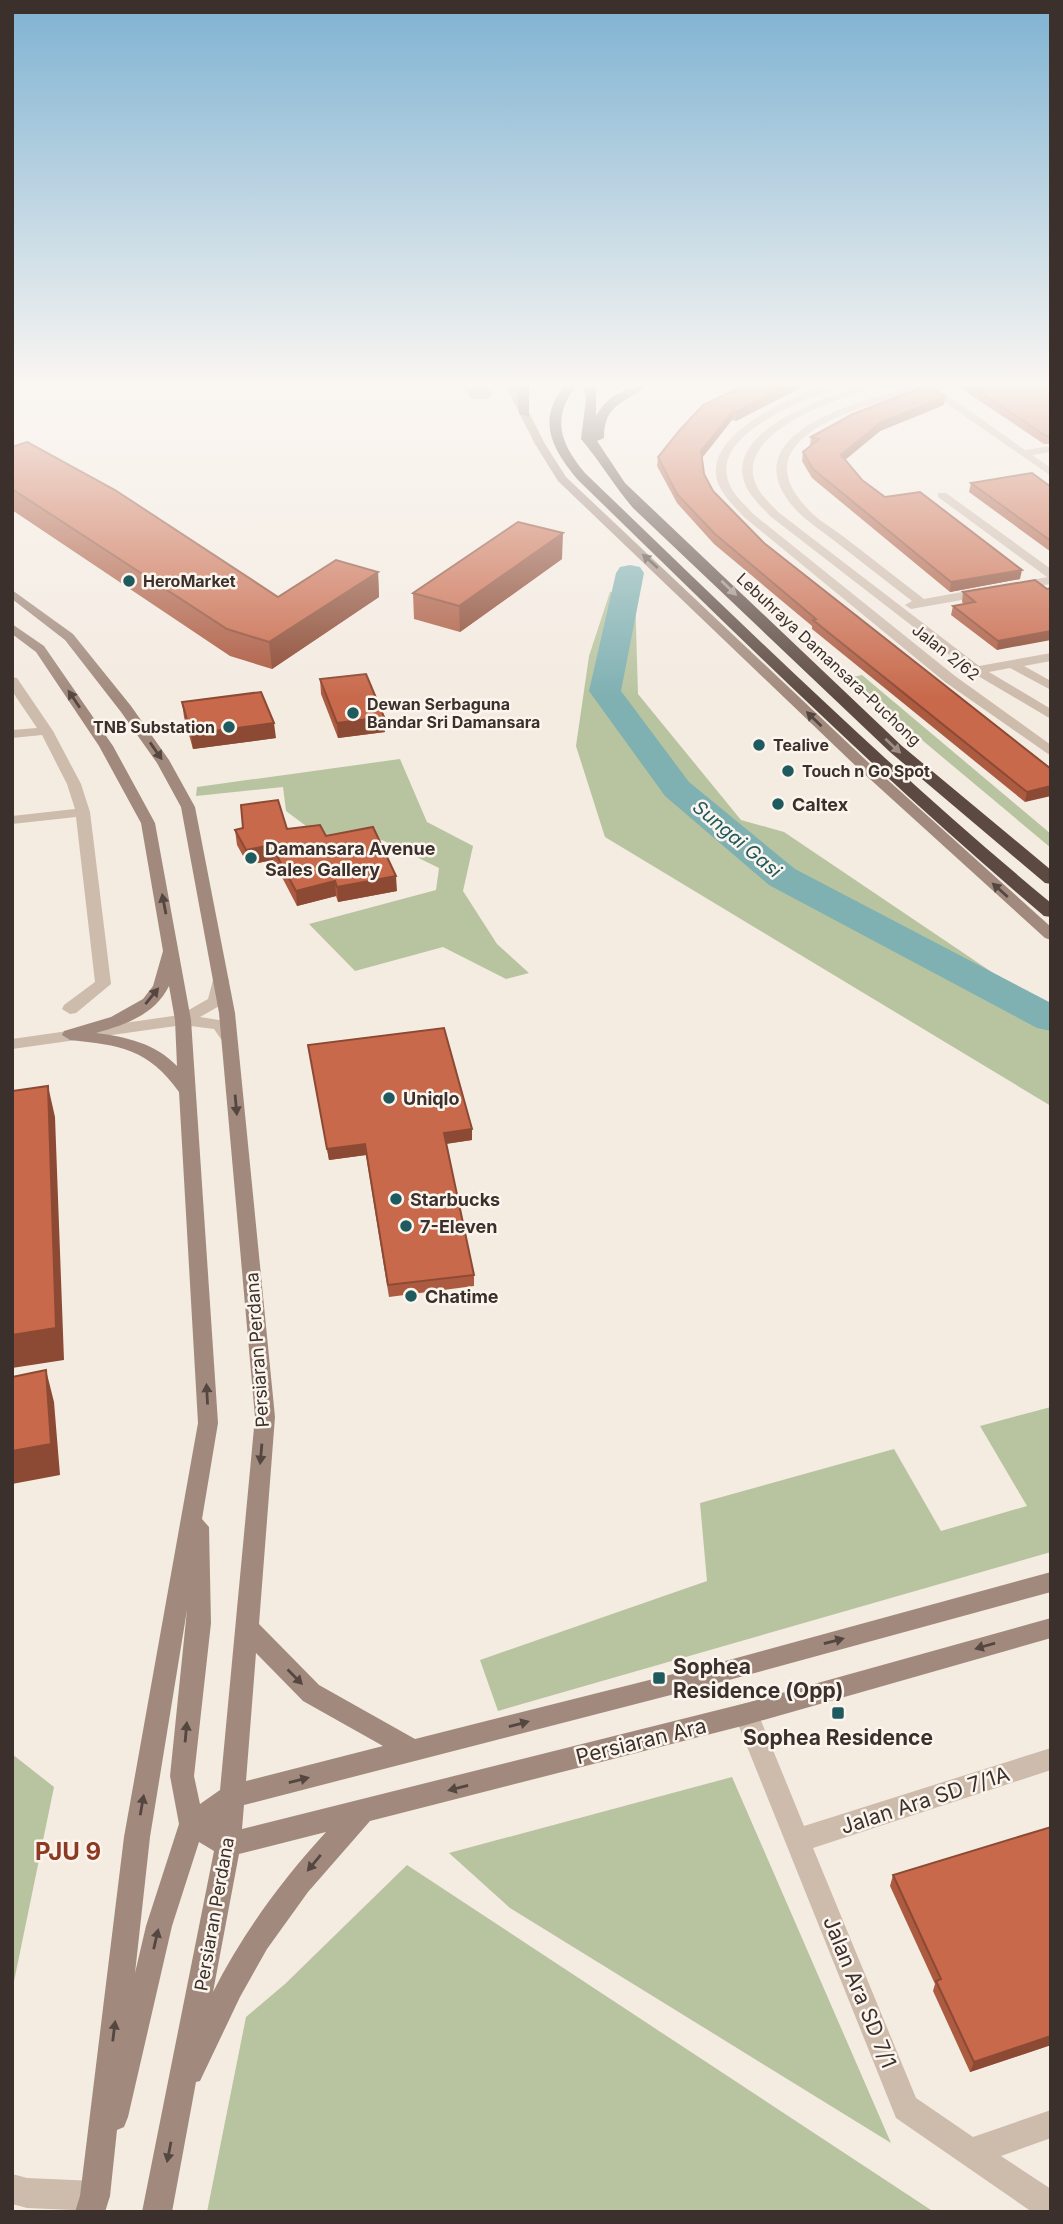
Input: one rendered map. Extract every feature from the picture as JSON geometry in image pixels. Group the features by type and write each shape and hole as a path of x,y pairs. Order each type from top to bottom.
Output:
{"highway":[{"path":"597,491 860,746 955,832 1051,912"},
{"name":"Lebuhraya Damansara–Puchong","path":"625,491 896,749 1051,879"}],"main road":[{"path":"574,491 865,768 1051,935"},
{"name":"Persiaran Perdana","path":"12,593 69,636 164,763 188,807 229,1038 265,1417 228,1845 157,2212"},
{"path":"12,628 40,649 106,746 148,823 183,1020 190,1096 208,1423 136,1837 93,2204"},
{"path":"71,1035 111,1022 141,1008 156,995 164,976 171,943"},
{"path":"71,1035 142,1048 164,1060 190,1096"},
{"path":"93,2204 159,1926 192,1824 182,1776 199,1623 197,1485"},
{"path":"192,1824 233,1796 729,1670 1051,1582"},
{"path":"247,1628 311,1693 414,1752"},
{"name":"Persiaran Ara","path":"228,1845 746,1714 1051,1628"},
{"path":"180,2091 244,1963 277,1911 316,1860 361,1813"},
{"path":"192,1824 228,1845"}],"street":[{"name":"Jalan 2/62","path":"728,491 748,515 821,575 950,679 1051,752"},
{"name":"Jalan 2/62","path":"755,491 774,513 894,608 977,670 1051,715"},
{"name":"Jalan 2/62","path":"789,491 802,510 922,603"},
{"path":"943,495 1051,575"},
{"path":"774,513 802,510"},
{"path":"821,575 846,571"},
{"path":"894,608 1051,580"},
{"path":"977,670 1051,657"},
{"path":"1012,664 1051,686"},
{"path":"12,681 21,690 46,730 74,783 83,812 103,984 70,1009"},
{"path":"12,734 46,730"},
{"path":"12,820 83,812"},
{"path":"183,1020 215,1001 220,980"},
{"path":"12,1044 183,1020 219,1025 229,1038"},
{"name":"Jalan Ara SD 7/1","path":"746,1714 906,2108 1051,2207"},
{"name":"Jalan Ara SD 7/1A","path":"799,1840 1051,1759"},
{"path":"971,2152 1051,2124"},
{"path":"12,2189 93,2204"}],"green space":[{"path":"610,592 635,593 638,694 741,820 784,832 1051,1012 1051,1106 605,837 576,746 589,656"},
{"path":"862,675 1051,834 1051,848 848,678"},
{"path":"400,759 427,822 473,846 463,891 497,944 529,973 506,979 443,947 355,971 309,924 436,890 439,868 382,840 338,844 310,829 286,811 283,787 196,796 197,787"},
{"path":"1051,1407 1051,1552 498,1711 480,1660 707,1581 700,1503 894,1449 941,1531 1027,1506 980,1426"},
{"path":"12,1754 54,1787 12,1991"},
{"path":"732,1777 891,2143 510,1908 449,1853"},
{"path":"407,1865 934,2212 207,2212 246,2017 285,1984"}],"building":[{"path":"15,491 116,491 278,597 336,560 378,572 269,642 227,629"},
{"path":"675,491 713,491 764,543 1051,769 1051,786 1027,792 813,620 816,619 715,534"},
{"path":"840,491 877,491 885,497 920,492 1022,570 951,582"},
{"path":"982,491 1051,491 1051,541"},
{"path":"518,522 563,533 459,606 413,593"},
{"path":"1035,580 1047,589 1051,588 1051,631 998,641 953,606 975,602 963,592"},
{"name":"Dewan Serbaguna Bandar Sri Damansara","path":"366,674 384,717 337,723 320,679"},
{"path":"261,692 274,723 191,734 182,702"},
{"path":"278,800 287,829 320,825 326,836 373,827 396,876 337,887 335,881 296,891 271,845 246,850 235,830 243,828 241,805"},
{"path":"444,1028 472,1129 444,1133 474,1275 388,1285 365,1144 327,1149 308,1045"},
{"path":"48,1086 56,1328 12,1335 12,1091"},
{"path":"46,1370 51,1444 12,1451 12,1377"},
{"path":"1051,1827 1051,2036 974,2062 936,1981 941,1979 893,1875"}],"waterway":[{"name":"Sungai Gasi","path":"630,573 605,691 677,789 782,877 1051,1019"}],"place":[{"name":"HeroMarket","path":"129,581"},
{"name":"Dewan Serbaguna Bandar Sri Damansara","path":"353,713"},
{"name":"TNB Substation","path":"229,727"},
{"name":"Tealive","path":"759,745"},
{"name":"Touch n Go Spot","path":"788,771"},
{"name":"Caltex","path":"778,804"},
{"name":"Damansara Avenue Sales Gallery","path":"251,858"},
{"name":"Uniqlo","path":"389,1098"},
{"name":"Starbucks","path":"396,1199"},
{"name":"7-Eleven","path":"406,1226"},
{"name":"Chatime","path":"411,1296"},
{"name":"Sophea Residence (Opp)","path":"659,1678"},
{"name":"Sophea Residence","path":"838,1713"}],"district":[{"name":"PJU 9","path":"68,1851"}]}
